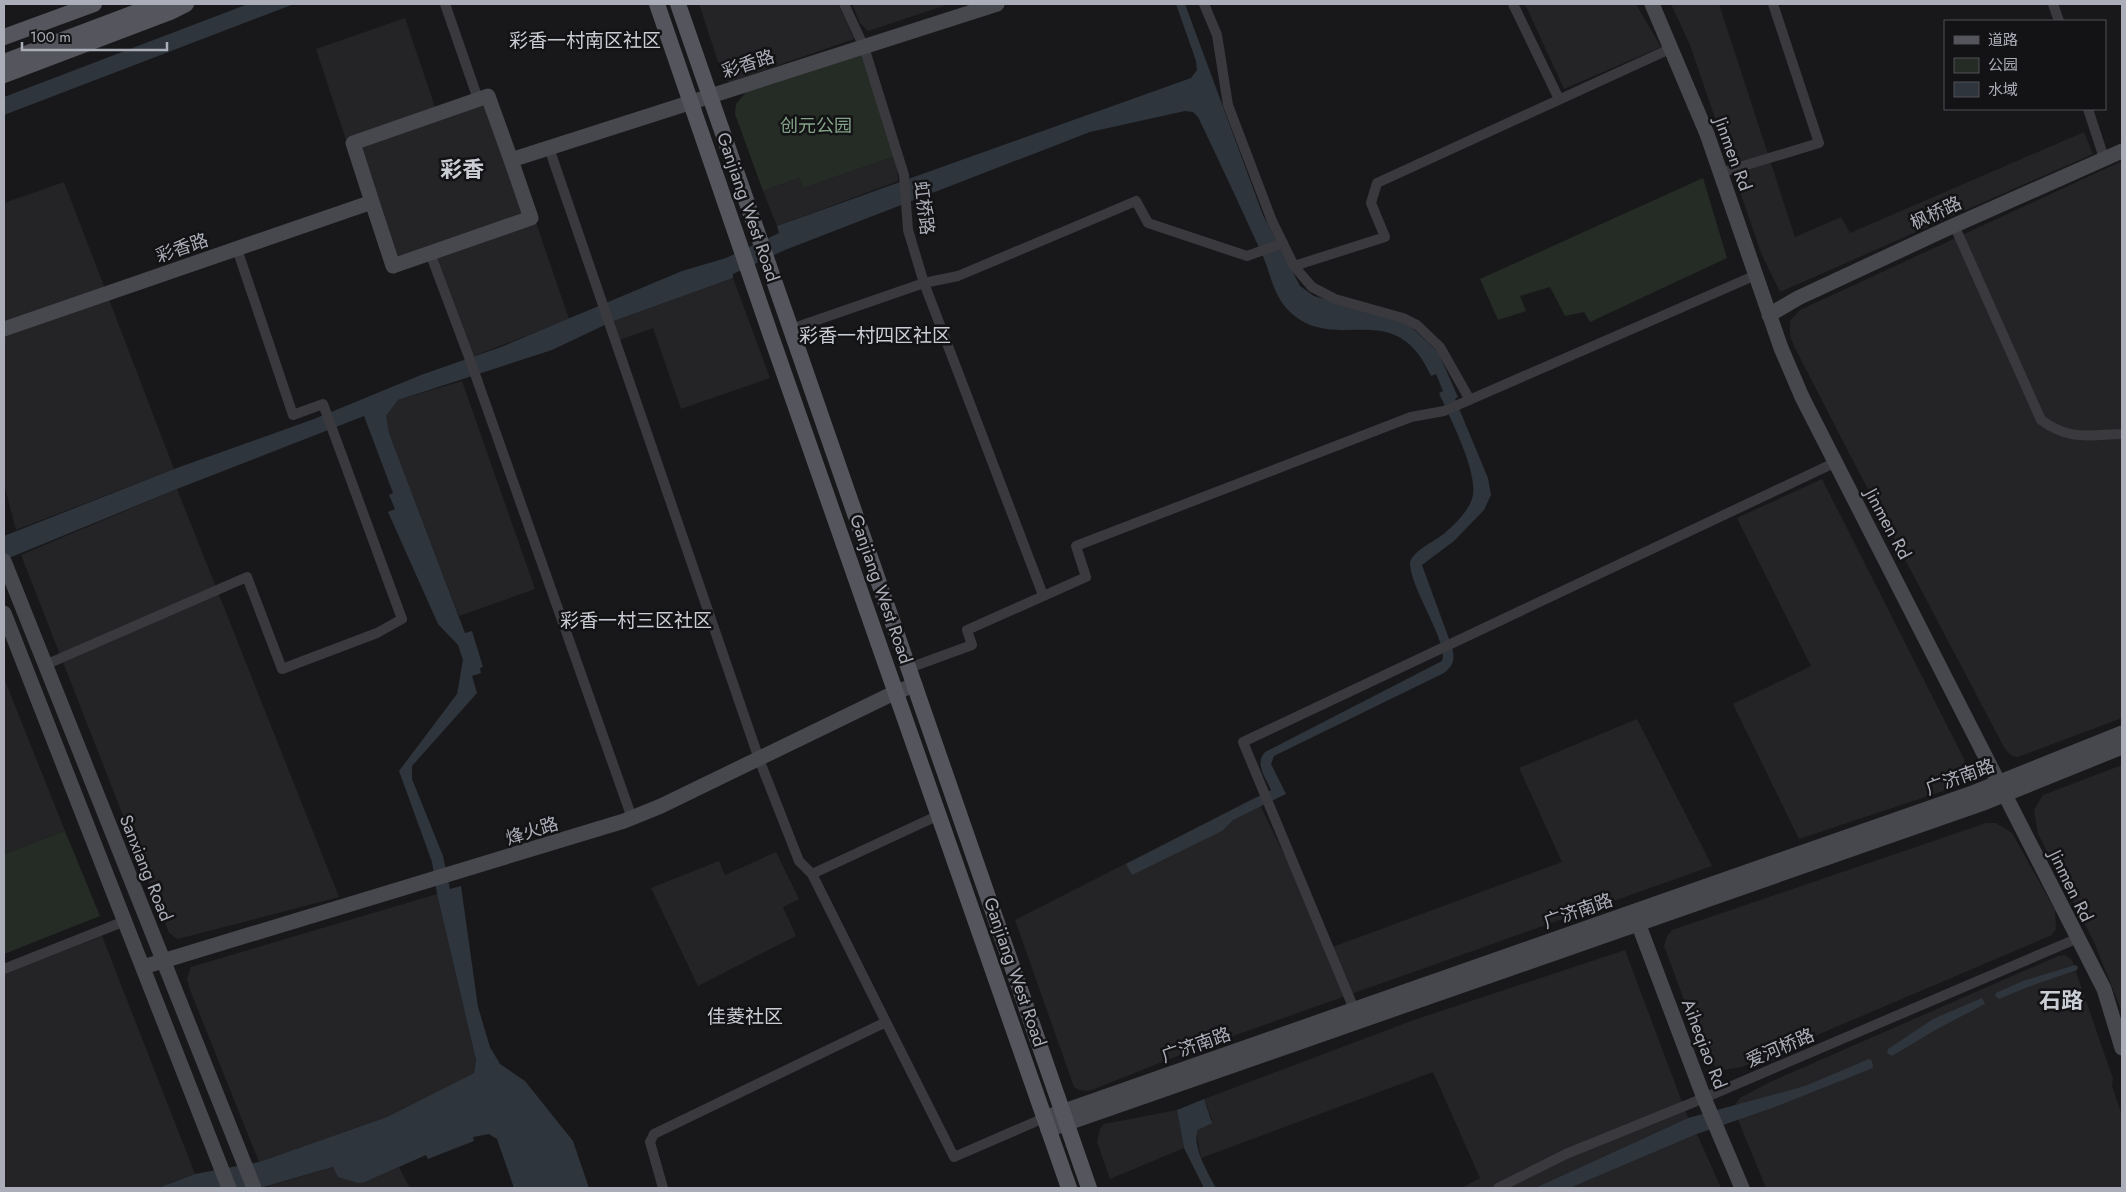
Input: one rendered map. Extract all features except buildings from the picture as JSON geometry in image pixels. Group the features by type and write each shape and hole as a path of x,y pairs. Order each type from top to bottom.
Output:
{"main road":[{"path":"4,37 94,4"},
{"path":"4,50 127,4"},
{"path":"4,62 158,4"},
{"path":"4,75 170,12 186,4"},
{"name":"Ganjiang West Road","path":"657,4 1069,1188"},
{"name":"Ganjiang West Road","path":"678,4 1089,1188"},
{"name":"彩香路","path":"511,160 997,4"},
{"name":"Jinmen Rd","path":"1652,4 1672,48 1720,173 1788,366 1834,463 2003,788 2076,938 2104,989 2122,1048"},
{"path":"488,96 511,160 531,218 393,266 353,143 488,96"},
{"name":"枫桥路","path":"1769,316 1798,298 1954,225 2122,151"},
{"name":"彩香路","path":"4,330 372,202"},
{"name":"Sanxiang Road","path":"4,563 254,1188"},
{"path":"4,613 229,1188"},
{"name":"烽火路","path":"142,967 449,876 632,818 662,806 914,685"},
{"name":"广济南路","path":"2003,788 2122,733"},
{"name":"广济南路","path":"1065,1117 2122,747"},
{"name":"广济南路","path":"1046,1124 1354,1010 1636,918"},
{"name":"Aiheqiao Rd","path":"1636,918 1706,1101 1742,1188"}],"street":[{"path":"445,4 478,99"},
{"name":"虹桥路","path":"844,4 864,47 904,175 908,230 924,283 1043,595"},
{"path":"1204,4 1217,35 1228,105 1281,244 1294,266 1312,287 1335,299 1403,318 1417,325 1440,348 1470,400"},
{"path":"1512,4 1559,99"},
{"path":"1720,173 1819,142 1773,4"},
{"path":"2053,4 2059,20"},
{"path":"1294,266 1385,237 1371,203 1377,183 1672,48"},
{"path":"2088,110 2104,158"},
{"path":"549,148 758,759 799,861 812,874 954,1157 1046,1124"},
{"path":"791,329 924,283 958,276 1136,201 1148,223 1247,256 1281,244"},
{"path":"1954,225 2041,420 2057,431 2077,436 2122,434"},
{"path":"45,665 247,577 282,669 377,633 402,619 332,433 323,404 293,414 237,249"},
{"path":"430,253 469,357 632,818"},
{"path":"908,668 972,645 967,630 1086,577 1076,546 1402,420 1444,411 1756,275"},
{"path":"1354,1010 1243,742 1834,463"},
{"path":"812,874 939,815"},
{"path":"4,969 125,921"},
{"name":"爱河桥路","path":"1498,1188 1566,1154 1706,1101 2076,938"},
{"path":"663,1188 650,1142 654,1134 886,1022"}],"shaded area":[{"path":"699,4 838,4 854,39 729,82 723,77"},
{"path":"852,4 949,4 868,31 860,23"},
{"path":"1525,4 1636,4 1661,47 1564,89"},
{"path":"1671,4 1719,4 1795,237 1841,217 1850,233 2084,132 2093,154 1780,292 1761,253 1690,45"},
{"path":"405,18 436,110 491,91 569,319 472,357 436,257 390,273 316,49"},
{"path":"896,156 898,181 777,226 763,191 799,178 803,188"},
{"path":"2122,161 2122,718 2018,757 2012,756 2005,749 1795,348 1790,336 1790,321 1800,310"},
{"path":"64,182 174,469 16,530 4,484 4,203"},
{"path":"733,278 770,378 681,409 653,328 617,341 611,322"},
{"path":"462,381 535,589 459,616 380,410 398,400"},
{"path":"1822,479 1964,759 1966,776 1958,786 1799,839 1733,704 1811,666 1737,518"},
{"path":"177,489 339,897 178,939 169,933 21,555"},
{"path":"4,678 65,831 4,854"},
{"path":"1637,719 1712,866 1185,1053 1089,1091 1079,1090 1074,1087 1015,920 1256,797 1330,948 1562,862 1519,768"},
{"path":"2122,765 2122,1012 2094,942 2038,834 2034,810 2043,795"},
{"path":"1986,823 1996,823 2012,833 2055,910 2056,929 2052,935 1742,1067 1723,1070 1706,1059 1664,946 1667,936 1672,930"},
{"path":"776,852 799,899 783,907 796,936 698,986 651,888 719,861 725,875"},
{"path":"437,894 476,1060 474,1073 387,1117 259,1162 190,990 187,979 191,967"},
{"path":"102,936 195,1174 158,1188 4,1188 4,974"},
{"path":"1625,950 1688,1118 1535,1188 1462,1188 1480,1178 1433,1072 1201,1158 1196,1132 1212,1120 1204,1099 1411,1021"},
{"path":"2065,955 2072,960 2113,1079 2112,1086 2122,1116 2122,1188 1766,1188 1736,1115 1735,1105 1740,1098 1770,1082 2058,956"},
{"path":"1177,1110 1184,1148 1110,1179 1097,1142 1100,1129 1104,1124"},
{"path":"1697,1134 1721,1188 1570,1188"},
{"path":"334,1167 365,1182 399,1167 410,1188 269,1188 268,1186"}],"green space":[{"name":"创元公园","path":"863,54 896,156 803,188 799,178 763,191 735,114 736,104 747,91"},
{"path":"1703,178 1727,258 1590,322 1584,312 1565,316 1550,287 1520,296 1526,311 1498,320 1480,279"},
{"path":"65,831 100,916 4,954 4,854"}],"water":[{"path":"248,4 294,4 4,115 4,97"},
{"path":"1176,4 1185,4 1263,215 1300,286 1314,296 1408,324 1438,352 1458,397 1455,399 1488,478 1491,495 1484,510 1454,541 1422,565 1452,647 1453,658 1450,667 1444,673 1274,756 1271,764 1286,794 1233,820 1222,831 1132,875 1126,864 1271,790 1261,766 1262,757 1265,752 1442,661 1443,652 1440,641 1411,573 1410,562 1416,553 1446,532 1461,517 1470,504 1473,488 1468,461 1439,393 1443,391 1436,374 1431,376 1416,352 1400,338 1383,331 1327,329 1308,324 1284,306 1276,292 1262,254 1222,168 1198,117 1193,112 1185,111 1090,132 785,250 733,274 733,278 611,322 552,350 398,400 386,416 389,433 465,633 472,631 483,667 480,668 481,673 472,676 477,693 412,766 412,779 443,856 450,889 461,886 478,1007 490,1047 500,1064 525,1081 573,1141 589,1188 514,1188 497,1139 489,1134 473,1137 474,1141 428,1159 426,1155 365,1182 358,1183 338,1177 333,1167 260,1188 158,1188 195,1174 259,1162 387,1117 474,1073 476,1060 437,894 432,862 399,771 457,694 463,660 458,645 438,624 388,512 395,509 389,495 393,493 364,416 177,489 4,560 4,536 174,469 314,419 421,375 501,347 682,271 726,258 779,233 777,226 1191,78 1197,70 1196,61"},
{"path":"2075,965 2078,967 2077,970 1999,999 1995,996 1996,993 2023,981"},
{"path":"1982,998 1985,1004 1937,1029 1892,1056 1887,1053 1888,1049 1933,1019"},
{"path":"1869,1059 1872,1061 1873,1068 1775,1107 1697,1134 1570,1188 1535,1188 1688,1118 1805,1086"},
{"path":"1204,1099 1212,1123 1198,1130 1196,1136 1197,1144 1202,1160 1216,1188 1204,1188 1184,1148 1177,1110"}],"district":[{"name":"彩香一村南区社区","path":"585,40"},
{"name":"彩香","path":"462,169"},
{"name":"彩香一村四区社区","path":"875,335"},
{"name":"彩香一村三区社区","path":"636,620"},
{"name":"石路","path":"2061,1000"},
{"name":"佳菱社区","path":"745,1016"}]}
